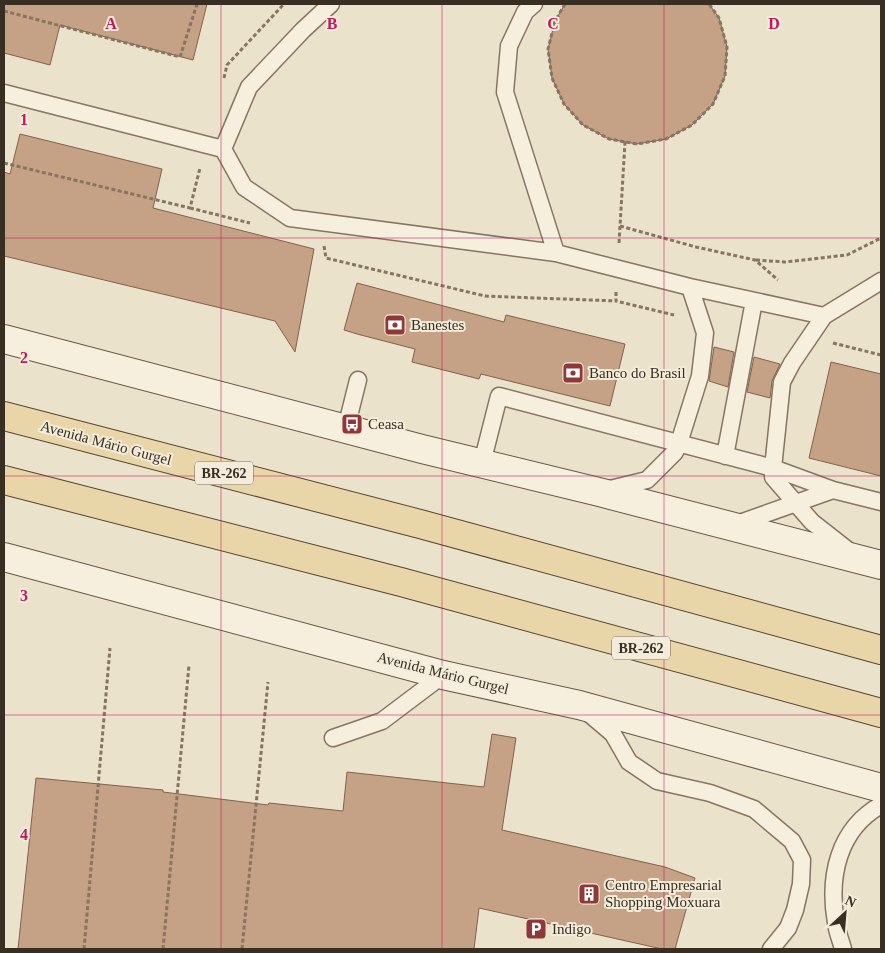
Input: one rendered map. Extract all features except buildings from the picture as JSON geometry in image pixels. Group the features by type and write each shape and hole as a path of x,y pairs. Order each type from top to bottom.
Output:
{"main road":[{"path":"11,343 870,562"},
{"name":"Avenida Mário Gurgel","path":"15,419 420,524 881,650"},
{"name":"BR-262","path":"6,480 401,582 881,713"},
{"name":"Avenida Mário Gurgel","path":"4,557 443,675 579,705 881,788"}],"lane":[{"path":"223,149 249,87 303,30 331,4"},
{"path":"534,4 525,12 509,46 505,92 556,253"},
{"path":"4,93 223,149 244,187 290,218 556,253 690,287 824,316"},
{"path":"870,562 812,522 773,477 772,468 782,382 792,363 824,316 881,280"},
{"path":"599,492 646,480 675,452 680,443 700,376 705,333 690,287"},
{"path":"725,456 754,301"},
{"path":"346,428 358,380"},
{"path":"482,463 499,396 772,468 833,490 881,502"},
{"path":"731,526 833,490"},
{"path":"333,738 382,721 443,675"},
{"path":"579,705 613,734 629,762 657,781 710,793 754,810 792,841 802,860 801,884 795,910 788,928 772,949"},
{"path":"843,949 836,924 834,900 835,873 840,854 851,830 881,804"}],"path":[{"path":"4,11 180,57 197,4"},
{"path":"565,4 554,21 548,49 552,78 564,104 583,125 609,139 637,144 666,139 692,126 713,104 725,76 727,47 719,18 710,4"},
{"path":"190,208 257,224"},
{"path":"755,260 785,262 847,255 881,238"},
{"path":"324,241 326,258 485,296 616,301"},
{"path":"830,342 881,355"},
{"path":"84,949 110,648"},
{"path":"163,949 189,664"},
{"path":"242,949 268,682"}],"place":[{"name":"Banestes","path":"395,325"},
{"name":"Banco do Brasil","path":"573,373"},
{"name":"Ceasa","path":"352,424"},
{"name":"Centro Empresarial Shopping Moxuara","path":"589,894"},
{"name":"Indigo","path":"536,929"}]}
